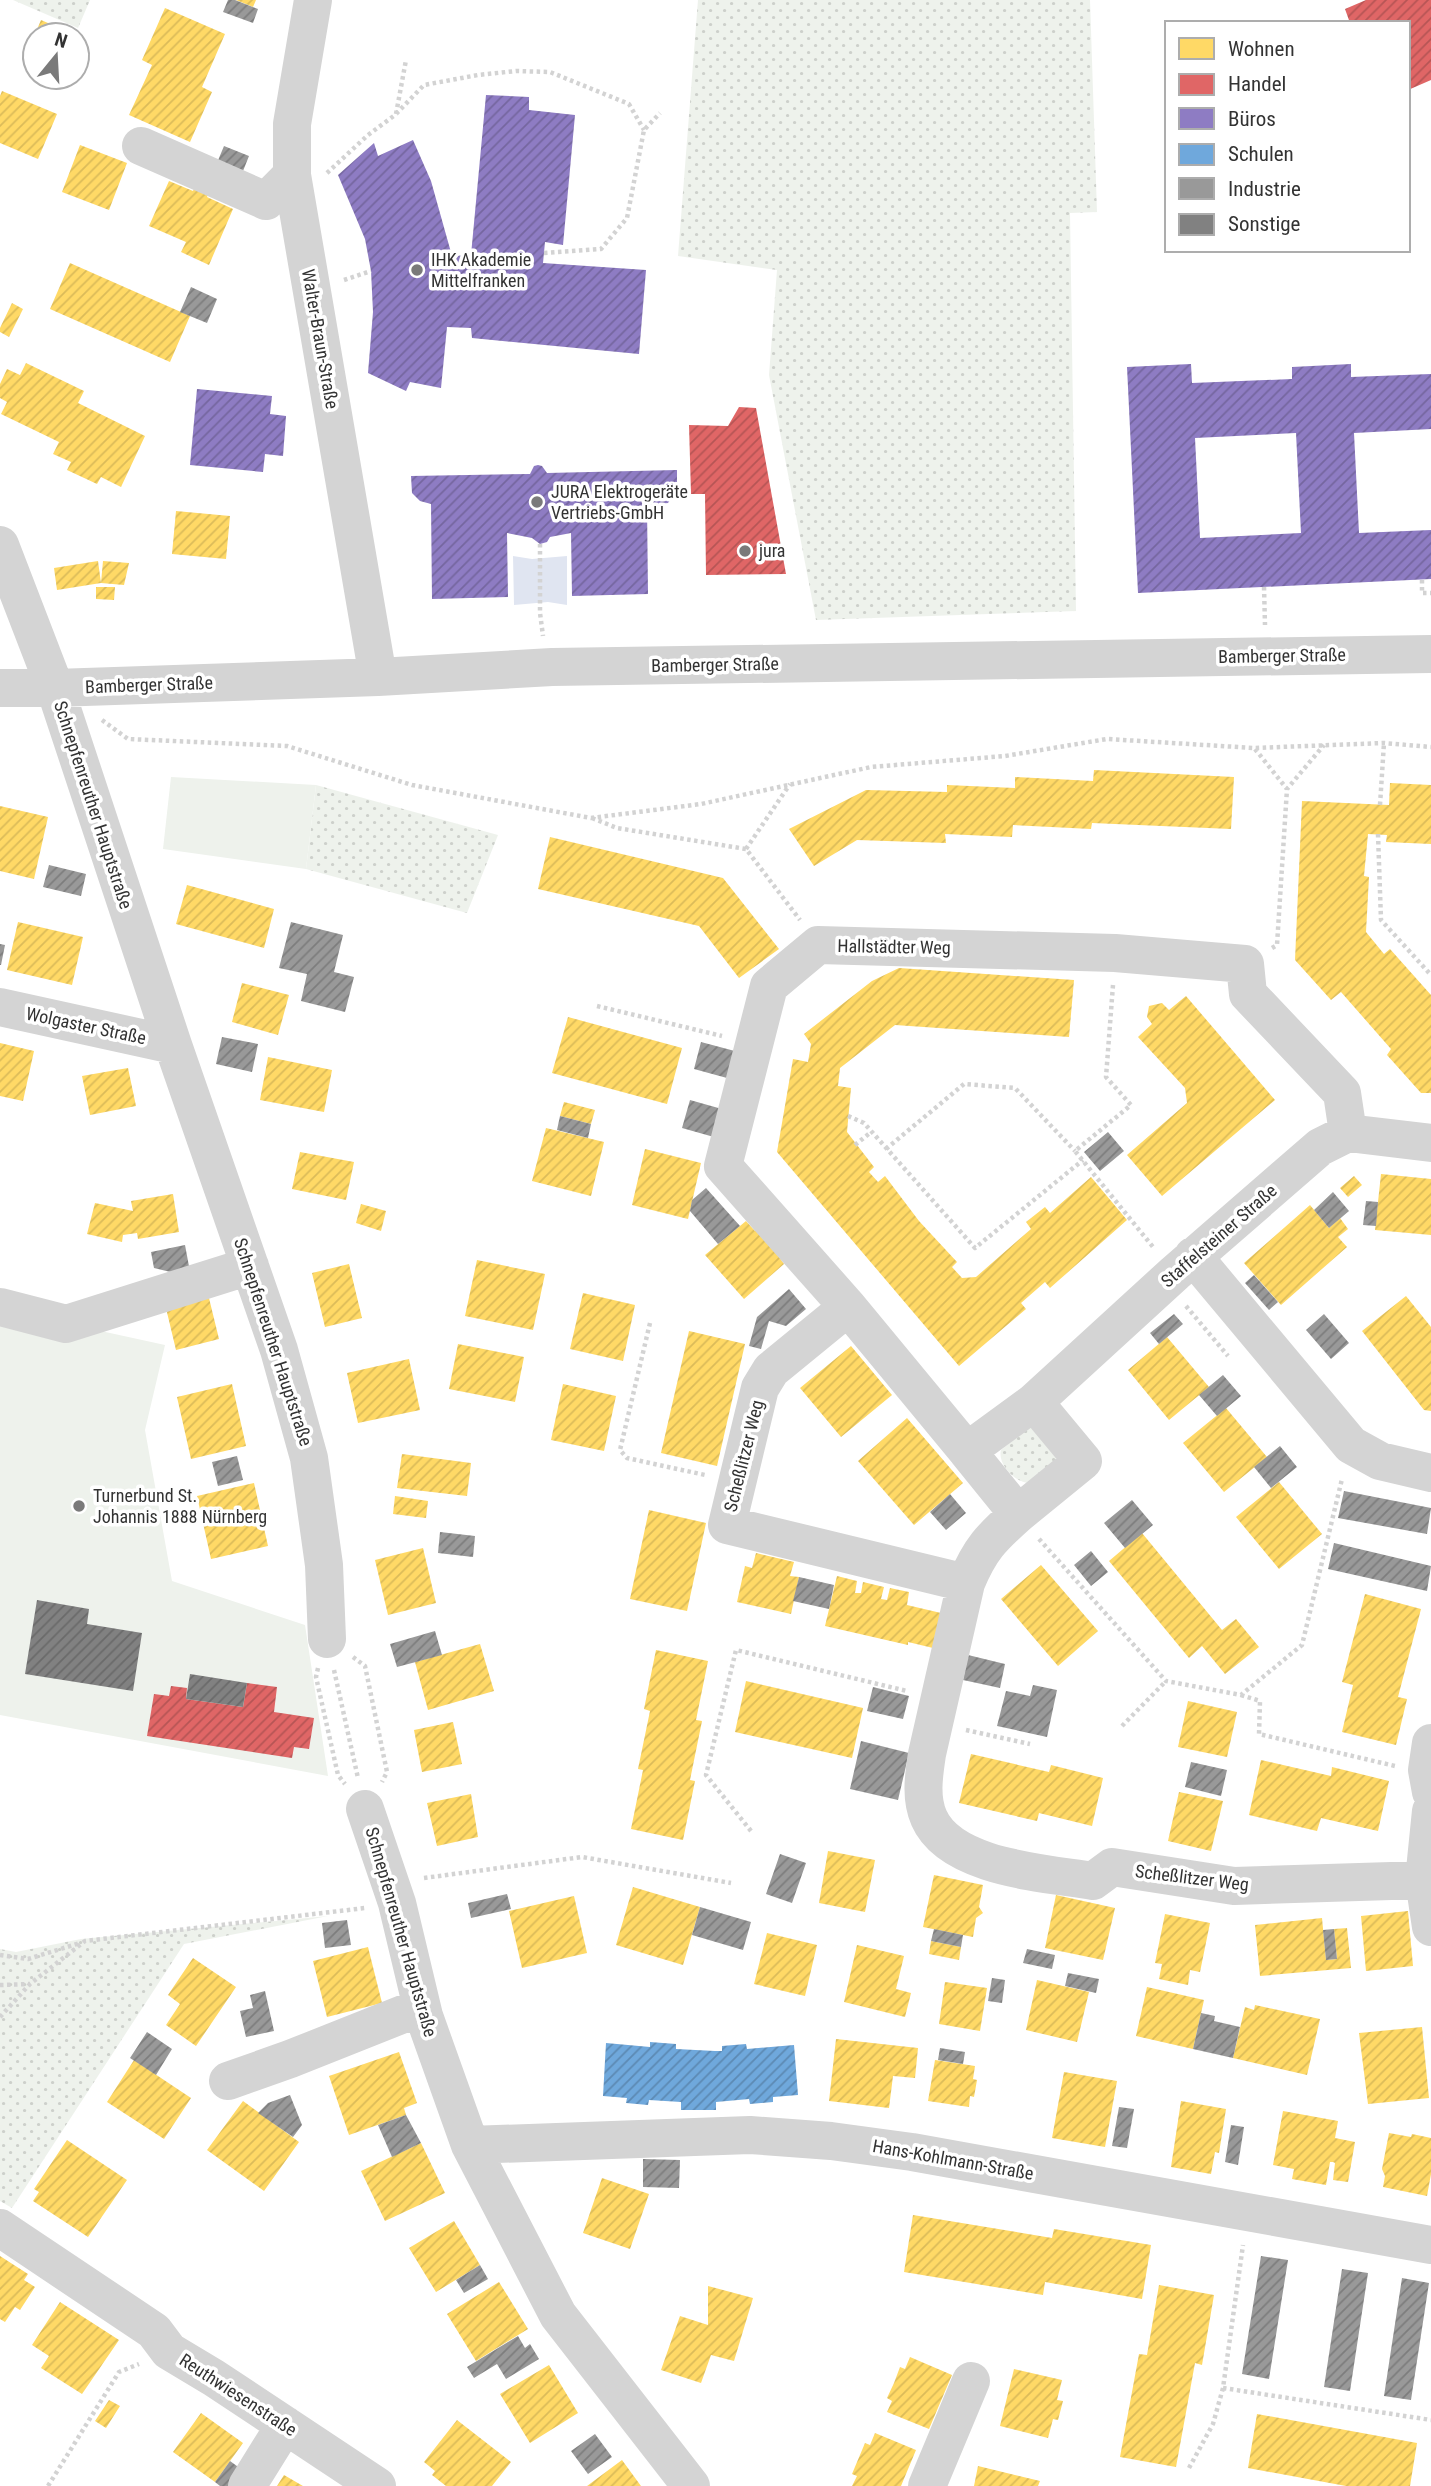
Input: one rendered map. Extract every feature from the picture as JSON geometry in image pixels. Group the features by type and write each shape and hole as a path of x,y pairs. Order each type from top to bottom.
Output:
{"street":[{"name":"Walter-Braun-Straße","path":"313,0 292,124 292,175 378,677"},
{"path":"141,146 266,201 292,175"},
{"name":"Schnepfenreuther Hauptstraße","path":"0,545 55,688 173,1045 279,1350 309,1458 324,1565 327,1639"},
{"name":"Bamberger Straße","path":"0,688 378,677 552,667 1431,654"},
{"name":"Hallstädter Weg","path":"962,1445 848,1307 723,1166 769,986 818,945 1115,953 1245,964"},
{"path":"1245,964 1248,994 1342,1093 1348,1133 1431,1143"},
{"name":"Wolgaster Straße","path":"0,1007 173,1045"},
{"name":"Staffelsteiner Straße","path":"962,1445 1034,1402 1184,1265 1320,1147 1348,1133"},
{"path":"1184,1265 1351,1444 1380,1461 1431,1473"},
{"path":"0,1307 66,1324 250,1266"},
{"name":"Scheßlitzer Weg","path":"848,1307 771,1370 760,1388 727,1525 966,1583"},
{"path":"962,1445 1018,1514 1083,1461 1034,1402"},
{"name":"Scheßlitzer Weg","path":"1018,1514 990,1539 976,1557 966,1583 924,1777 924,1802 929,1819 940,1835 962,1852 1009,1867 1093,1881 1112,1867 1234,1886 1424,1880"},
{"name":"Schnepfenreuther Hauptstraße","path":"365,1809 394,1893 421,2007 470,2145 558,2315 691,2486"},
{"path":"1431,1811 1424,1880 1431,1927"},
{"path":"228,2081 421,2007"},
{"name":"Hans-Kohlmann-Straße","path":"470,2145 750,2135 831,2141 924,2154 1431,2245"},
{"name":"Reuthwiesenstraße","path":"0,2228 154,2332 169,2351 377,2486"},
{"path":"927,2486 971,2381"},
{"path":"247,2486 285,2425"}],"path":[{"path":"396,115 406,60"},
{"path":"328,186 326,173 368,135 396,115 424,85 478,75 516,71 550,72 629,104 644,130"},
{"path":"544,253 601,250 627,218 644,130 660,113"},
{"path":"342,266 345,279"},
{"path":"540,544 540,613"},
{"path":"1422,580 1422,593 1431,593"},
{"path":"97,717 128,739 286,746 412,785 591,818 617,828 746,849 818,945"},
{"path":"591,818 701,804 871,767 1005,756 1107,739 1254,748 1384,743 1431,747"},
{"path":"1380,805 1384,743"},
{"path":"1245,964 1277,945 1287,789 1324,744"},
{"path":"1254,748 1287,789"},
{"path":"746,849 790,784"},
{"path":"1378,834 1381,920 1431,975"},
{"path":"1075,1151 1131,1105 1105,1077 1115,953"},
{"path":"597,1006 692,1031 754,1043"},
{"path":"886,1149 964,1084 1015,1088 1184,1265"},
{"path":"848,1116 864,1123 975,1248 1083,1160"},
{"path":"855,1145 871,1132"},
{"path":"650,1323 620,1450 627,1458 737,1482"},
{"path":"1241,1695 1302,1645 1351,1444"},
{"path":"1018,1514 1166,1681 1260,1701 1259,1734 1389,1766 1430,1768"},
{"path":"327,1639 316,1677 338,1775 365,1809"},
{"path":"327,1639 365,1809"},
{"name":"Schnepfenreuther Hauptstraße","path":"327,1639 365,1666 387,1772 365,1809"},
{"path":"751,1831 706,1775 736,1650 937,1711 1030,1744"},
{"path":"1122,1726 1166,1681"},
{"path":"0,1955 28,1959 85,1941 394,1893 582,1857 731,1883"},
{"path":"0,2017 30,1984 85,1941"},
{"path":"0,1985 30,1984"},
{"path":"1189,2468 1213,2424 1223,2388 1247,2213"},
{"path":"48,2486 119,2372 169,2351"},
{"path":"1223,2388 1431,2420"}],"shaded area":[{"path":"13,0 90,0 81,21 62,21"},
{"path":"698,0 1090,0 1097,212 1070,213 1076,611 816,620 769,375 777,270 678,256"},
{"path":"513,556 532,559 567,556 567,605 548,602 514,605"},
{"path":"171,777 316,785 306,869 163,849"},
{"path":"316,785 498,835 467,913 306,869"},
{"name":"Turnerbund St. Johannis 1888 Nürnberg","path":"0,1309 165,1345 145,1430 172,1581 305,1625 328,1776 0,1715"},
{"path":"1033,1424 1058,1457 1031,1483 1019,1480 1009,1472 1002,1461 1001,1450"},
{"path":"328,1916 184,1944 12,2208 0,2201 0,1949 16,1952 81,1939"}],"building: Wohnen":[{"path":"236,0 256,0 253,7"},
{"path":"165,8 225,34 202,87 212,92 190,142 129,115 152,65 142,60"},
{"path":"2,91 57,114 38,159 0,143"},
{"path":"80,145 127,163 109,210 62,192"},
{"path":"169,181 193,191 197,182 211,188 207,197 233,209 209,265 181,252 186,242 149,226"},
{"path":"70,263 190,316 170,362 50,309"},
{"path":"12,303 23,309 9,337 0,332 0,328"},
{"path":"26,363 84,391 78,403 145,436 121,487 101,477 97,484 67,470 71,462 53,454 59,442 1,414 7,402 0,398 0,384 7,369 20,375"},
{"path":"176,511 230,516 226,559 172,554"},
{"path":"98,561 101,583 57,590 54,568"},
{"path":"103,561 129,563 124,585 101,583"},
{"path":"96,587 115,587 114,600 96,599"},
{"path":"1094,770 1234,777 1231,829 1092,823 1091,829 1013,825 1012,837 945,834 946,843 857,840 814,866 789,829 866,790 947,792 947,785 1015,788 1015,777 1093,781"},
{"path":"1390,783 1431,785 1431,844 1386,842 1387,835 1368,834 1364,876 1369,877 1366,932 1384,954 1390,949 1431,995 1431,1093 1421,1093 1387,1055 1391,1049 1341,992 1331,1000 1295,960 1302,801 1389,805"},
{"path":"0,806 48,817 34,879 0,871"},
{"path":"550,837 723,878 779,949 739,978 699,926 538,889"},
{"path":"187,885 274,909 264,948 176,924"},
{"path":"18,922 83,937 72,985 7,970"},
{"path":"899,968 1074,980 1069,1037 895,1025 840,1068 838,1086 851,1088 847,1132 874,1167 869,1172 878,1182 885,1176 919,1221 957,1262 952,1267 962,1278 976,1277 1031,1229 1026,1222 1045,1207 1050,1213 1091,1177 1127,1220 1050,1288 1045,1282 1021,1303 1026,1309 959,1366 777,1152 793,1059 808,1062 811,1044 804,1034 872,981"},
{"path":"242,983 289,995 278,1035 232,1022"},
{"path":"1186,996 1275,1100 1162,1196 1127,1155 1187,1103 1185,1088 1138,1037 1152,1024 1147,1017 1149,1006 1162,1003 1169,1010"},
{"path":"568,1017 682,1048 667,1104 552,1073"},
{"path":"0,1043 34,1051 23,1101 0,1096"},
{"path":"268,1057 332,1070 324,1112 260,1100"},
{"path":"128,1068 136,1106 90,1115 82,1076"},
{"path":"564,1102 595,1110 591,1124 560,1116"},
{"path":"546,1128 604,1142 591,1196 532,1181"},
{"path":"645,1149 701,1163 688,1219 632,1205"},
{"path":"300,1152 354,1162 346,1200 292,1189"},
{"path":"1381,1174 1431,1179 1431,1235 1375,1230"},
{"path":"1354,1176 1362,1185 1348,1197 1340,1188"},
{"path":"173,1194 179,1232 138,1239 137,1233 123,1235 122,1242 87,1234 95,1203 133,1211 131,1201"},
{"path":"361,1204 386,1211 381,1231 356,1223"},
{"path":"1310,1205 1329,1228 1340,1218 1348,1229 1338,1237 1347,1247 1281,1305 1244,1263"},
{"path":"746,1221 755,1231 759,1227 784,1264 744,1299 705,1255"},
{"path":"477,1260 545,1274 533,1330 465,1316"},
{"path":"349,1264 362,1318 325,1327 312,1273"},
{"path":"583,1293 635,1305 623,1361 570,1349"},
{"path":"208,1294 219,1339 176,1350 165,1304"},
{"path":"1406,1296 1431,1327 1431,1411 1424,1410 1362,1331"},
{"path":"689,1331 745,1344 717,1466 661,1453"},
{"path":"1167,1337 1209,1387 1169,1420 1128,1370"},
{"path":"458,1344 524,1357 515,1402 449,1389"},
{"path":"851,1346 892,1395 841,1437 800,1388"},
{"path":"409,1359 420,1410 358,1423 347,1373"},
{"path":"232,1384 246,1446 191,1459 177,1397"},
{"path":"563,1384 616,1396 604,1451 551,1440"},
{"path":"1226,1408 1267,1457 1224,1492 1183,1443"},
{"path":"907,1418 963,1483 914,1525 858,1461"},
{"path":"402,1454 471,1463 467,1496 397,1488"},
{"path":"1279,1482 1322,1534 1279,1569 1236,1517"},
{"path":"254,1483 268,1546 211,1559 197,1496"},
{"path":"395,1496 428,1501 426,1518 393,1514"},
{"path":"649,1510 706,1523 687,1611 630,1599"},
{"path":"1142,1533 1222,1630 1236,1619 1259,1647 1225,1674 1202,1646 1189,1658 1109,1561"},
{"path":"423,1548 436,1603 388,1615 375,1560"},
{"path":"756,1553 794,1562 790,1576 799,1577 791,1614 737,1602 745,1566 752,1568"},
{"path":"1041,1565 1098,1631 1058,1666 1001,1599"},
{"path":"837,1576 857,1581 855,1593 861,1593 863,1582 884,1587 881,1599 887,1600 890,1588 909,1592 907,1605 941,1613 933,1648 825,1626"},
{"path":"1365,1594 1421,1609 1398,1697 1407,1699 1396,1745 1342,1732 1353,1685 1342,1682"},
{"path":"480,1644 494,1691 428,1710 415,1662"},
{"path":"656,1650 708,1661 696,1720 702,1721 690,1780 695,1781 683,1840 631,1829 643,1770 638,1769 650,1711 644,1709"},
{"path":"746,1681 863,1708 852,1758 735,1732"},
{"path":"1188,1701 1237,1712 1227,1757 1178,1747"},
{"path":"453,1722 462,1764 422,1772 414,1730"},
{"path":"971,1754 1049,1772 1051,1765 1103,1778 1092,1826 1039,1813 1037,1821 959,1803"},
{"path":"1261,1760 1331,1776 1332,1767 1389,1781 1378,1831 1321,1818 1317,1831 1249,1815"},
{"path":"1179,1792 1223,1801 1211,1851 1168,1841"},
{"path":"471,1794 478,1837 437,1846 427,1803"},
{"path":"828,1851 875,1860 865,1912 819,1903"},
{"path":"934,1875 983,1885 979,1907 983,1913 976,1918 973,1937 923,1927"},
{"path":"633,1887 700,1907 683,1965 616,1945"},
{"path":"1056,1895 1115,1908 1103,1960 1045,1948"},
{"path":"574,1896 587,1953 522,1968 509,1911"},
{"path":"1408,1911 1413,1966 1366,1971 1361,1916"},
{"path":"1165,1914 1210,1923 1200,1972 1190,1970 1188,1985 1159,1979 1162,1964 1155,1963"},
{"path":"1322,1918 1326,1960 1337,1959 1334,1929 1347,1928 1351,1968 1260,1976 1255,1925"},
{"path":"767,1933 817,1945 805,1996 754,1984"},
{"path":"931,1941 961,1947 959,1960 929,1954"},
{"path":"857,1945 904,1956 896,1989 911,1993 905,2017 844,2002"},
{"path":"368,1947 382,2003 327,2017 313,1961"},
{"path":"193,1958 236,1987 196,2046 166,2025 180,2004 168,1995"},
{"path":"1037,1980 1089,1992 1077,2042 1026,2030"},
{"path":"945,1982 987,1988 980,2031 939,2024"},
{"path":"1147,1987 1204,2000 1193,2049 1136,2036"},
{"path":"1255,2005 1320,2019 1307,2075 1233,2058 1245,2007 1254,2010"},
{"path":"1422,2027 1429,2098 1368,2104 1359,2033"},
{"path":"836,2039 918,2048 915,2078 893,2076 889,2108 829,2101"},
{"path":"399,2052 417,2103 404,2108 406,2115 349,2135 329,2076"},
{"path":"134,2060 191,2098 164,2139 107,2102"},
{"path":"935,2060 975,2066 973,2079 977,2080 974,2097 970,2096 969,2107 928,2101"},
{"path":"1064,2072 1117,2081 1105,2147 1052,2138"},
{"path":"243,2101 299,2142 264,2191 207,2150"},
{"path":"1181,2101 1226,2109 1219,2153 1215,2152 1211,2174 1171,2167"},
{"path":"1283,2111 1338,2121 1335,2138 1355,2142 1348,2182 1333,2180 1333,2162 1330,2162 1326,2185 1292,2179 1294,2169 1273,2165"},
{"path":"1389,2133 1431,2138 1431,2174 1427,2196 1383,2187 1385,2176 1382,2169"},
{"path":"67,2140 127,2180 88,2237 33,2201 39,2192 34,2189"},
{"path":"421,2143 445,2193 385,2221 361,2171"},
{"path":"602,2178 649,2194 630,2249 583,2233"},
{"path":"913,2215 1052,2238 1054,2229 1151,2245 1142,2299 1045,2282 1043,2295 904,2272"},
{"path":"454,2221 480,2265 436,2292 409,2248"},
{"path":"0,2256 28,2274 24,2280 35,2287 20,2310 15,2307 5,2322 0,2319"},
{"path":"499,2282 528,2329 476,2361 447,2314"},
{"path":"1159,2285 1214,2295 1202,2365 1195,2363 1176,2467 1120,2457 1139,2354 1147,2355"},
{"path":"708,2286 753,2298 734,2361 711,2355 701,2383 661,2370 680,2316 708,2325"},
{"path":"60,2302 119,2340 82,2394 41,2368 49,2356 32,2345"},
{"path":"910,2357 952,2375 929,2429 887,2412 892,2401 887,2398 900,2367 905,2369"},
{"path":"549,2365 578,2413 530,2443 500,2394"},
{"path":"1014,2369 1062,2380 1057,2400 1063,2401 1058,2420 1053,2419 1048,2438 1000,2426"},
{"path":"109,2400 120,2406 106,2428 95,2421"},
{"path":"201,2413 243,2443 215,2482 173,2452"},
{"path":"1257,2414 1417,2443 1410,2486 1346,2486 1248,2468"},
{"path":"457,2420 511,2462 492,2486 446,2486 432,2475 435,2471 424,2462"},
{"path":"875,2433 916,2450 901,2486 852,2486 857,2476 852,2474 865,2443 870,2445"},
{"path":"622,2460 641,2486 587,2486"},
{"path":"978,2466 1040,2481 1038,2486 974,2486"},
{"path":"284,2475 303,2486 277,2486"}],"building: Handel":[{"path":"1366,0 1431,0 1431,80 1410,89 1410,21 1349,21 1345,9"},
{"path":"739,407 756,408 786,574 706,575 705,494 691,494 689,425 728,426"},
{"path":"247,1683 277,1687 274,1712 314,1718 309,1749 294,1747 292,1758 147,1736 154,1694 169,1696 171,1686 187,1688 186,1699 243,1707"}],"building: Büros":[{"path":"486,95 529,97 529,110 575,115 563,245 545,242 543,263 646,270 639,354 472,338 471,328 447,327 441,388 410,382 406,391 368,373 373,312 371,271 365,239 338,175 374,143 378,156 413,140 431,181 452,256 471,255"},
{"path":"1191,364 1192,383 1292,379 1292,367 1351,364 1351,377 1431,374 1431,429 1354,433 1359,533 1431,530 1431,579 1138,593 1127,367","holes":["1296,433 1301,533 1200,538 1195,438"]},
{"path":"197,389 272,396 270,414 286,416 283,456 265,454 263,472 190,465"},
{"path":"538,465 547,473 677,470 677,490 668,503 647,505 648,594 572,596 571,533 550,537 547,542 540,544 532,538 507,533 508,597 432,599 431,504 420,501 412,493 411,476 530,474 534,466"}],"building: Schulen":[{"path":"650,2042 676,2044 676,2049 715,2051 722,2051 722,2046 746,2044 747,2049 794,2045 798,2095 773,2097 773,2102 750,2104 749,2099 716,2102 716,2110 681,2110 681,2102 649,2100 648,2105 626,2103 627,2098 603,2096 606,2043 650,2047"}],"building: Industrie":[{"path":"228,0 258,9 253,23 223,12"},
{"path":"224,146 249,156 239,181 214,170"},
{"path":"191,287 217,299 207,323 180,312"},
{"path":"49,865 86,874 81,896 43,887"},
{"path":"291,922 343,935 334,972 354,977 345,1012 301,1001 307,974 279,968"},
{"path":"0,944 5,945 1,965 0,965"},
{"path":"222,1037 258,1044 252,1072 216,1064"},
{"path":"701,1042 746,1054 738,1081 694,1069"},
{"path":"690,1100 729,1111 721,1139 682,1128"},
{"path":"560,1116 591,1124 588,1138 557,1130"},
{"path":"1108,1132 1124,1151 1100,1171 1084,1152"},
{"path":"706,1188 740,1226 718,1244 690,1211 692,1200"},
{"path":"1333,1192 1349,1211 1329,1228 1314,1210"},
{"path":"1366,1201 1378,1202 1376,1226 1363,1225"},
{"path":"185,1245 191,1277 154,1268 151,1252"},
{"path":"1254,1275 1278,1302 1269,1310 1245,1283"},
{"path":"789,1289 806,1309 786,1326 769,1321 761,1349 749,1346 757,1317"},
{"path":"1174,1314 1183,1324 1159,1344 1150,1333"},
{"path":"1324,1314 1349,1343 1331,1359 1306,1330"},
{"path":"1223,1375 1241,1396 1217,1416 1199,1395"},
{"path":"1280,1446 1297,1467 1271,1488 1254,1467"},
{"path":"237,1456 243,1480 218,1486 212,1462"},
{"path":"1344,1491 1431,1508 1427,1534 1338,1518"},
{"path":"950,1494 966,1513 946,1530 930,1512"},
{"path":"1132,1500 1153,1525 1125,1548 1104,1523"},
{"path":"440,1532 475,1536 473,1557 438,1553"},
{"path":"1334,1543 1431,1566 1427,1591 1328,1569"},
{"path":"1091,1551 1108,1572 1091,1586 1074,1565"},
{"path":"799,1577 834,1585 829,1609 793,1601"},
{"path":"435,1631 442,1655 397,1667 390,1644"},
{"path":"968,1655 1005,1664 1000,1688 963,1680"},
{"path":"1033,1685 1057,1690 1047,1737 997,1726 1006,1691 1030,1696"},
{"path":"873,1687 909,1696 903,1719 867,1711"},
{"path":"861,1741 909,1753 898,1800 850,1789"},
{"path":"1191,1762 1227,1770 1221,1796 1185,1787"},
{"path":"780,1854 806,1863 792,1903 766,1894"},
{"path":"507,1894 511,1909 471,1918 468,1903"},
{"path":"700,1907 751,1922 743,1950 692,1935"},
{"path":"347,1920 351,1945 325,1948 322,1923"},
{"path":"934,1929 963,1935 961,1947 931,1941"},
{"path":"1334,1929 1337,1959 1326,1960 1323,1930"},
{"path":"1027,1949 1055,1955 1052,1969 1023,1963"},
{"path":"1068,1973 1099,1979 1096,1993 1065,1986"},
{"path":"992,1978 1005,1980 1002,2003 988,2001"},
{"path":"265,1991 274,2031 246,2037 240,2011 253,2008 250,1995"},
{"path":"1201,2013 1215,2016 1214,2021 1240,2027 1233,2058 1193,2049"},
{"path":"147,2032 172,2049 156,2075 130,2058"},
{"path":"940,2048 965,2052 963,2064 938,2060"},
{"path":"290,2095 302,2125 293,2137 258,2113 268,2103"},
{"path":"1119,2107 1134,2109 1127,2148 1112,2146"},
{"path":"406,2115 421,2143 392,2157 378,2125"},
{"path":"1231,2125 1244,2127 1238,2165 1225,2162"},
{"path":"643,2159 680,2160 679,2188 643,2187"},
{"path":"1261,2256 1288,2260 1269,2379 1242,2374"},
{"path":"480,2265 488,2279 464,2293 456,2280"},
{"path":"1342,2269 1368,2273 1350,2391 1324,2387"},
{"path":"1402,2278 1429,2283 1411,2400 1384,2396"},
{"path":"518,2336 525,2348 530,2344 539,2359 506,2379 497,2364 474,2378 467,2367"},
{"path":"595,2434 612,2457 588,2474 571,2451"},
{"path":"230,2461 241,2469 229,2486 220,2486 215,2482"}],"building: Sonstige":[{"path":"37,1600 89,1609 87,1624 142,1633 133,1691 25,1674"},
{"path":"190,1674 247,1683 243,1707 186,1699"}],"place":[{"name":"IHK Akademie Mittelfranken","path":"417,270"},
{"name":"JURA Elektrogeräte Vertriebs-GmbH","path":"537,502"},
{"name":"jura","path":"745,551"},
{"name":"Turnerbund St. Johannis 1888 Nürnberg","path":"79,1506"}]}
